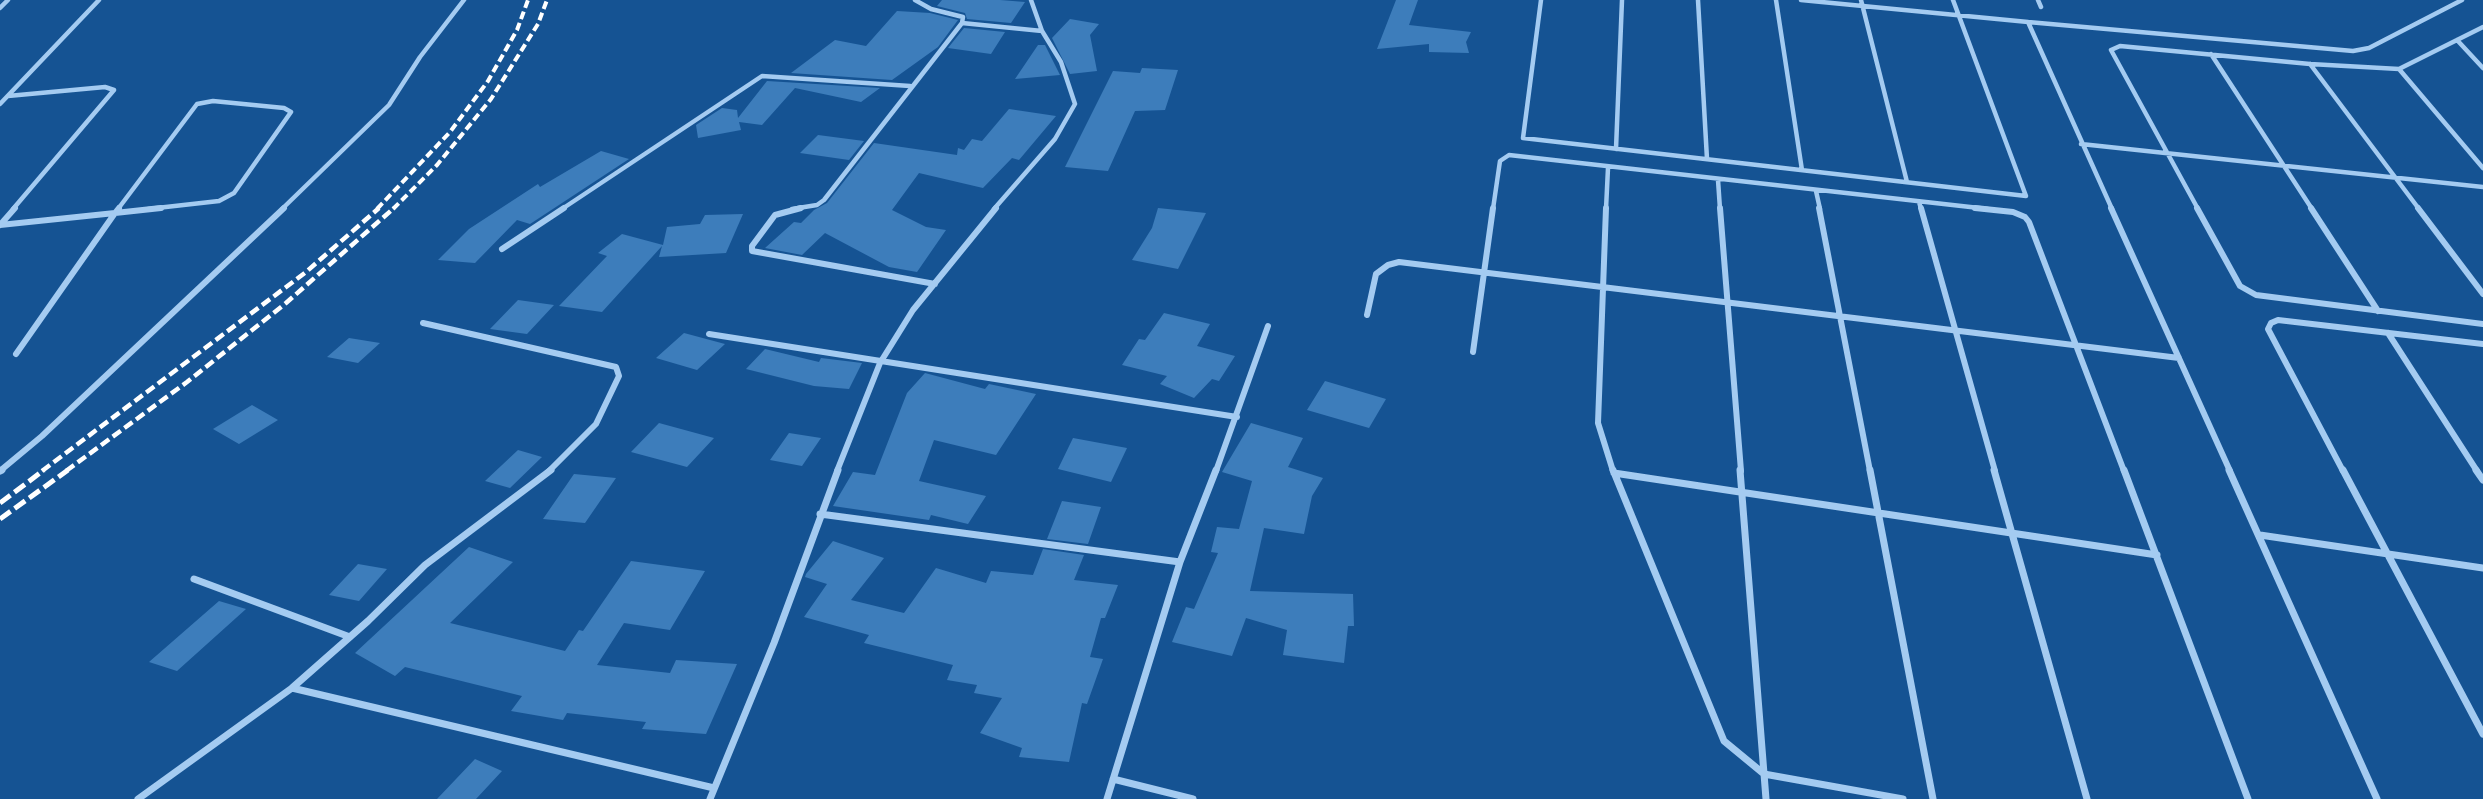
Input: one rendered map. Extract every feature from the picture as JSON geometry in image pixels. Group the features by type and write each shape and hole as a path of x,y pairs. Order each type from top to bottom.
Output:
{"street":[{"path":"0,8 8,0"},
{"path":"0,104 99,0"},
{"path":"0,471 42,435 255,236 389,105 420,57 464,0"},
{"path":"915,0 931,9 963,17 962,23 910,86 824,200 817,205 788,210 775,215 752,246 752,251 757,254 935,284"},
{"path":"710,799 774,643 820,514 880,363 913,310 1018,180 1055,139 1073,111 1075,104 1061,62 1042,31 1031,0"},
{"path":"1541,0 1523,138 2026,196 1953,0"},
{"path":"1616,149 1622,0"},
{"path":"1698,0 1707,159"},
{"path":"1776,0 1802,170"},
{"path":"1801,0 1861,3 2028,22 2353,51 2369,48 2462,0"},
{"path":"2038,0 2041,7"},
{"path":"1861,3 1907,182"},
{"path":"2028,22 2377,799"},
{"path":"962,23 1042,31"},
{"path":"2483,27 2399,69 2310,64 2120,46 2111,50 2240,286 2256,295 2483,324"},
{"path":"2457,40 2483,68"},
{"path":"2211,54 2378,311"},
{"path":"2310,64 2483,294"},
{"path":"2399,69 2483,168"},
{"path":"502,249 762,76 910,86"},
{"path":"0,225 114,90 105,87 8,96"},
{"path":"0,225 115,213 219,201 234,193 291,112 284,108 213,101 197,104 115,213 16,354"},
{"path":"2081,144 2483,187"},
{"path":"1473,352 1500,161 1509,155 2013,212 2025,217 2029,222 2077,345 2248,799"},
{"path":"1608,168 1598,423 1614,473 1724,741 1764,774 1903,799"},
{"path":"1718,180 1766,799"},
{"path":"1816,191 1933,799"},
{"path":"1919,202 2087,799"},
{"path":"1367,315 1376,274 1388,265 1399,262 2179,358"},
{"path":"2483,344 2278,320 2271,322 2268,329 2483,734"},
{"path":"138,799 292,688 350,637 425,565 556,466 596,424 619,376 616,367 603,362 423,324"},
{"path":"1107,799 1179,562 1237,417 1268,326"},
{"path":"2388,333 2483,480"},
{"path":"709,334 880,363 1237,417"},
{"path":"1614,473 2157,555"},
{"path":"820,514 1179,562"},
{"path":"2260,535 2483,568"},
{"path":"194,579 350,637"},
{"path":"292,688 714,788"},
{"path":"1113,779 1193,799"}],"building":[{"path":"942,0 1025,2 1011,23 967,19 965,13 937,6"},
{"path":"1396,0 1418,0 1409,25 1471,32 1466,42 1469,53 1429,52 1429,44 1377,49"},
{"path":"897,11 930,13 958,20 938,47 892,80 791,73 835,40 866,46"},
{"path":"1070,19 1099,24 1090,35 1097,71 1070,74 1052,38"},
{"path":"964,28 1005,32 991,54 948,48"},
{"path":"1038,45 1045,45 1060,75 1015,79"},
{"path":"1142,68 1178,70 1165,110 1135,111 1108,171 1065,167 1113,71 1140,73"},
{"path":"767,81 880,88 861,102 795,88 762,125 739,122 741,130 698,138 696,125 722,108 737,110 738,118"},
{"path":"1009,109 1056,116 1019,160 1012,158 983,188 919,173 892,210 926,227 946,230 917,272 889,267 825,233 802,255 765,248 794,222 801,223 814,210 827,203 874,143 957,155 958,148 964,150 972,139 982,141"},
{"path":"818,135 864,141 849,160 800,153"},
{"path":"601,151 629,159 530,224 517,220 475,263 438,260 469,229 538,184 540,187"},
{"path":"1158,208 1206,213 1178,269 1132,260 1152,228"},
{"path":"743,214 726,253 659,257 662,246 602,312 559,306 607,256 598,253 622,234 663,245 667,227 700,224 705,215"},
{"path":"518,300 554,305 527,334 490,329"},
{"path":"1164,313 1210,324 1197,346 1235,356 1219,381 1212,379 1194,398 1160,384 1167,376 1122,365 1139,339 1145,340"},
{"path":"684,333 725,344 697,370 656,358"},
{"path":"349,338 380,343 358,363 327,357"},
{"path":"765,349 819,362 821,358 862,363 849,389 814,386 746,369"},
{"path":"925,373 985,389 989,384 1036,394 996,455 934,440 919,481 986,496 968,524 931,515 929,520 833,506 853,472 875,475 907,393"},
{"path":"1325,381 1386,399 1369,428 1307,410"},
{"path":"252,405 278,420 239,444 213,429"},
{"path":"659,423 714,438 687,467 631,452"},
{"path":"1251,423 1303,438 1288,467 1323,478 1312,496 1304,534 1264,528 1250,591 1353,594 1354,626 1348,626 1344,663 1283,655 1287,630 1246,618 1232,656 1172,642 1186,607 1194,609 1218,553 1211,552 1217,527 1239,529 1252,481 1222,472"},
{"path":"789,433 821,438 802,466 770,460"},
{"path":"1073,438 1127,448 1111,482 1058,469"},
{"path":"518,450 542,457 510,488 485,481"},
{"path":"574,474 616,478 585,523 543,519"},
{"path":"1062,501 1101,507 1088,544 1047,539"},
{"path":"833,541 884,558 851,600 904,613 936,568 986,583 991,571 1033,575 1043,549 1084,555 1074,580 1118,585 1105,618 1101,618 1090,657 1103,659 1087,704 1082,703 1069,762 1019,757 1022,748 980,733 1002,698 974,693 977,685 947,680 953,665 864,643 869,635 804,617 827,584 805,577 806,574"},
{"path":"469,547 513,562 450,623 565,651 579,630 583,631 631,561 705,571 670,630 624,623 597,665 670,673 676,660 737,664 706,734 642,729 646,722 567,713 563,720 511,711 522,696 405,667 395,676 355,653"},
{"path":"358,564 387,569 359,601 329,595"},
{"path":"219,601 246,609 177,671 149,662"},
{"path":"475,759 502,771 476,799 437,799"}],"railway":[{"path":"377,209 450,132 488,81 517,30 528,0"},
{"path":"394,208 437,165 491,99 538,24 547,0"},
{"path":"42,471 306,272 379,208"},
{"path":"66,471 187,382 286,303 394,208"},
{"path":"0,503 44,470"},
{"path":"0,519 68,470"}]}
